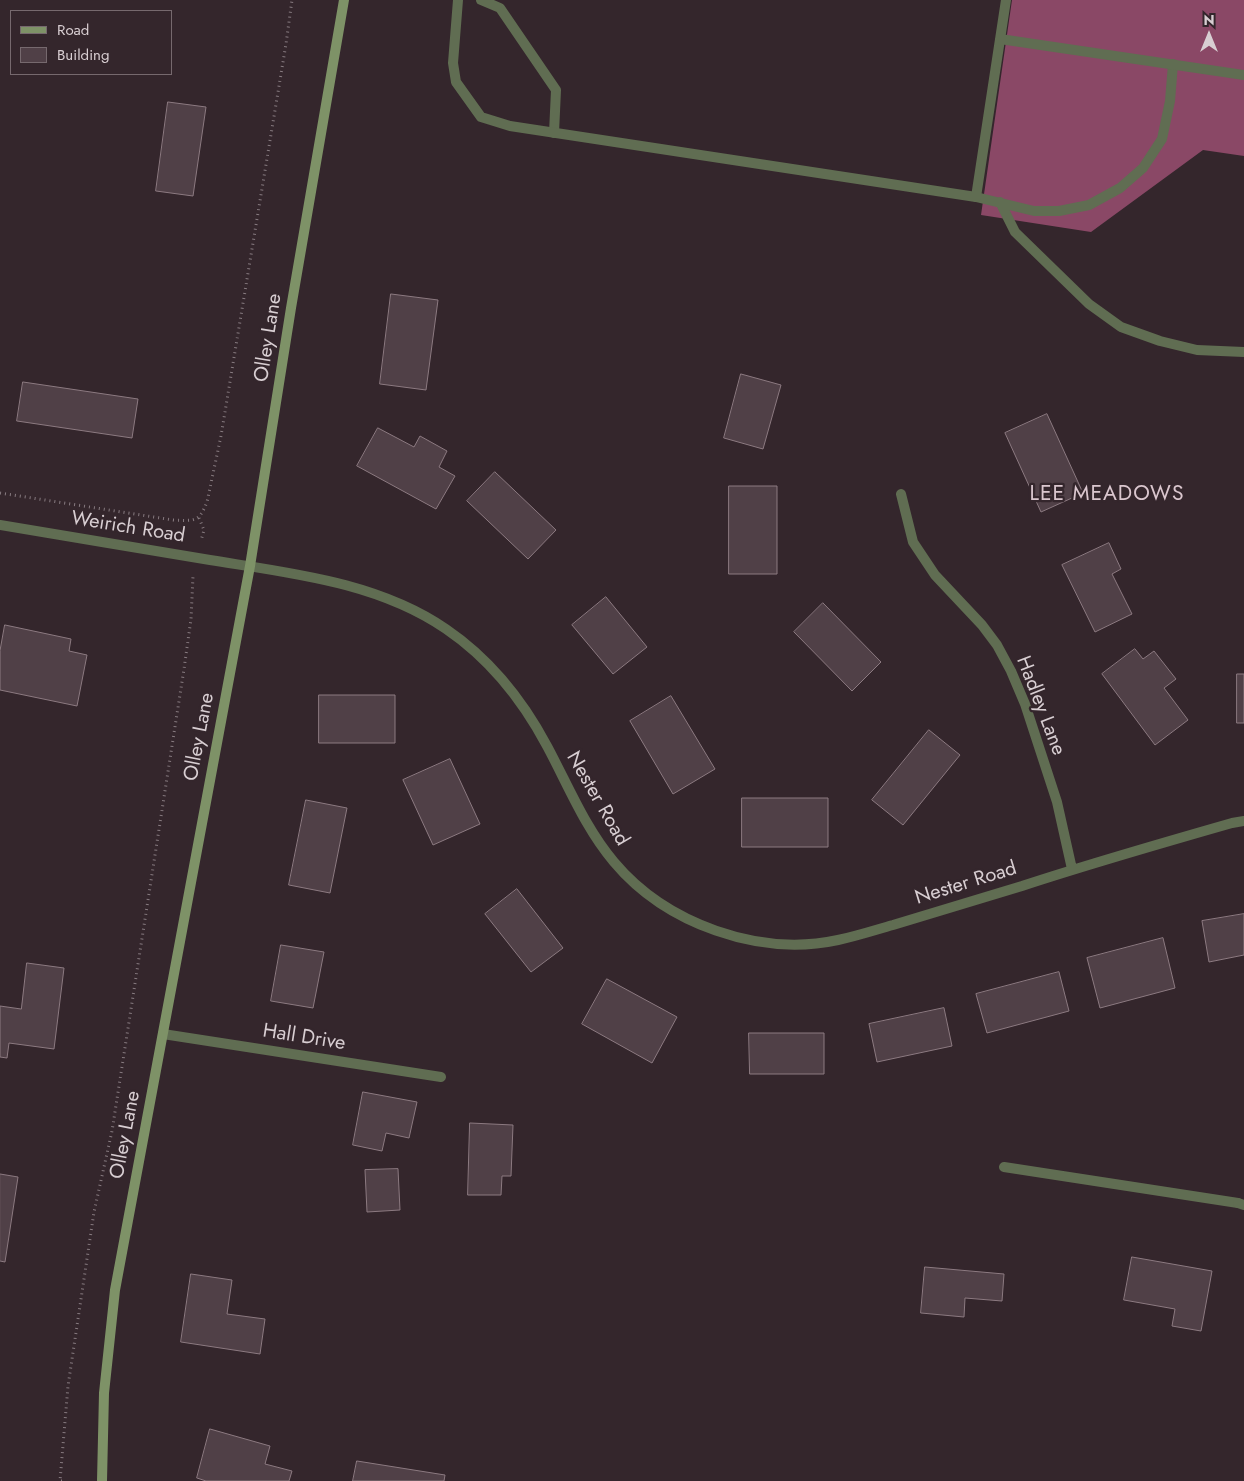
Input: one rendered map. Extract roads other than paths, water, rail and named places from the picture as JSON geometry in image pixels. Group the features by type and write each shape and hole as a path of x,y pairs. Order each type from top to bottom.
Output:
{"main road":[{"name":"Olley Lane","path":"102,1481 104,1394 115,1290 250,566 291,308 344,0"}],"street":[{"path":"458,0 453,63 456,82 481,117 510,126 976,197 1034,210 1059,210 1089,205 1120,188 1143,168 1162,139 1170,101 1173,64"},
{"path":"481,0 500,8 556,90 554,133"},
{"path":"976,197 1006,0"},
{"path":"1000,39 1244,74"},
{"path":"1000,202 1015,232 1089,304 1121,327 1160,341 1196,350 1244,352"},
{"name":"Hadley Lane","path":"901,494 912,542 935,576 982,625 1011,670 1025,704 1056,802 1072,870"},
{"name":"Weirich Road","path":"0,525 250,566"},
{"name":"Nester Road","path":"250,566 328,581 390,599 443,626 463,641 501,676 527,711 586,822 614,862 658,902 688,920 744,939 773,943 808,944 837,940 953,908 1072,870 1244,821"},
{"name":"Hall Drive","path":"163,1034 441,1077"},
{"path":"1004,1167 1241,1204"}],"district":[{"name":"LEE MEADOWS","path":"1107,495"}]}
